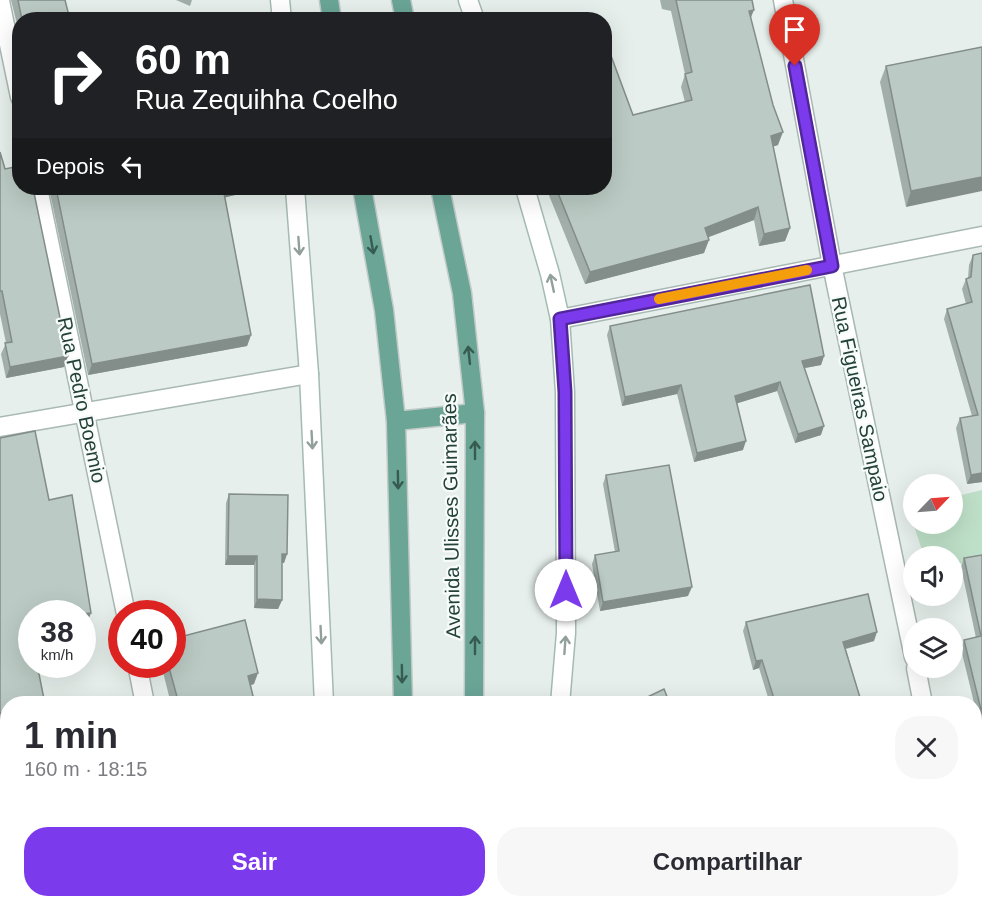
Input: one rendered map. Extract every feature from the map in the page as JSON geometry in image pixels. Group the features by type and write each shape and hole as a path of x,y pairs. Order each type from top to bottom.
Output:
{"main road":[{"path":"363,195 384,310 396,421 403,696"},
{"name":"Avenida Ulisses Guimarães","path":"441,195 462,293 476,413 474,696"},
{"path":"396,421 476,413"}],"street":[{"name":"Rua Figueiras Sampaio","path":"783,0 832,266 906,618"},
{"path":"0,1 12,59"},
{"name":"Rua Pedro Boemio","path":"39,195 123,600"},
{"path":"296,195 309,374 324,696"},
{"path":"527,195 550,274 560,319 565,415 566,633 561,696"},
{"path":"560,319 982,236"},
{"path":"0,427 309,374"},
{"path":"140,678 143,696"},
{"path":"918,678 921,696"}],"green space":[{"path":"982,490 982,559 963,563 963,546 921,546 917,534 963,534 963,495"}],"building":[{"path":"18,0 65,0 68,12 20,12"},
{"path":"676,0 752,0 754,10 749,11 773,105 783,132 771,136 790,228 764,234 758,207 705,228 709,240 590,272 559,195 612,195 612,58 633,115 692,100 685,74 692,72"},
{"path":"982,47 982,177 911,191 886,66"},
{"path":"0,152 5,169 12,168 12,195 34,195 68,356 10,367 5,343 12,342 2,291 0,291"},
{"path":"57,195 224,195 251,335 92,364"},
{"path":"982,253 982,473 971,475 960,418 978,415 947,309 972,302 966,279 971,277 973,255"},
{"path":"810,285 824,356 802,361 824,426 798,434 780,382 735,396 746,441 697,453 681,385 625,397 610,326"},
{"path":"35,431 49,500 72,495 89,600 18,600 18,678 40,678 43,696 0,696 0,438"},
{"path":"669,465 692,587 603,602 595,555 619,551 606,475"},
{"path":"229,494 288,495 287,554 282,554 282,600 257,599 257,556 228,556"},
{"path":"982,555 982,696 978,696 964,640 981,636 964,558"},
{"path":"868,594 877,632 843,642 860,696 773,696 762,660 756,661 746,622"},
{"path":"245,620 258,673 248,676 253,696 177,696 172,678 186,678 186,635"},
{"path":"664,689 667,696 650,696"}],"slow traffic":[{"path":"659,299 807,270"}],"route":[{"path":"566,590 565,392 560,319 832,266 795,66"}]}
